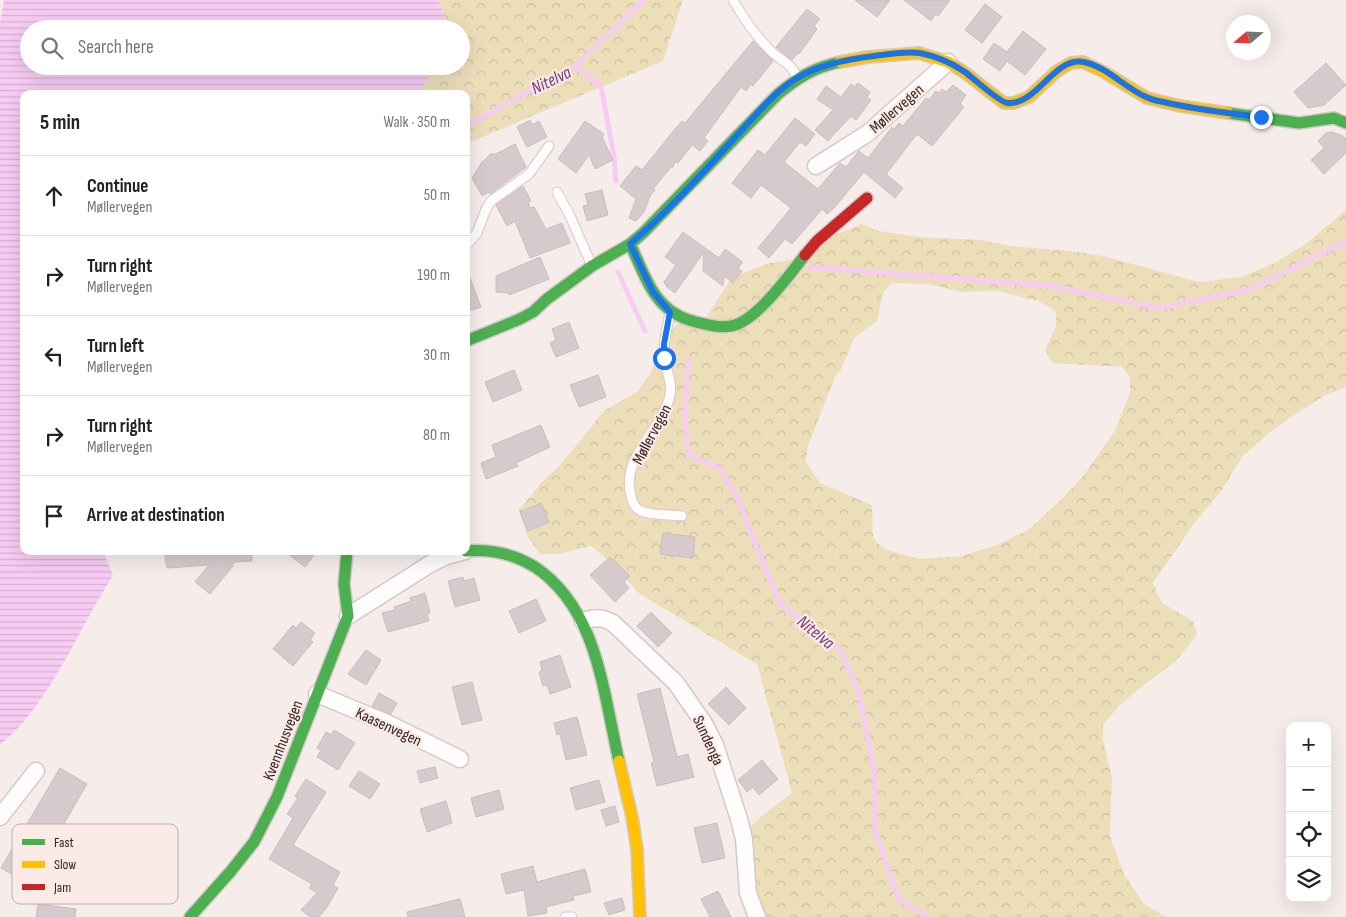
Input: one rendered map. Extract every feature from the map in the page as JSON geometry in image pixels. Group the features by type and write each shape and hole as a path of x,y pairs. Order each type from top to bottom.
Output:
{"street":[{"path":"470,338 533,312 592,266 630,244 643,233 763,108 797,78 836,62 888,54 919,53 948,62 1004,103 1014,103 1028,97 1058,71 1071,63 1083,62 1104,72 1147,98 1180,106 1300,122 1334,118 1346,123"},
{"name":"Møllervegen","path":"816,166 868,133 948,62"},
{"path":"630,244 653,292 670,312 690,321 716,327 733,326 765,304 817,241 867,198"},
{"path":"470,551 489,550 503,552 534,566 562,588 574,604 583,621 597,662 630,811 636,848 640,917"},
{"path":"346,555 343,588 348,616 430,564 450,555"},
{"name":"Kvennhusvegen","path":"190,917 239,862 264,825 277,797 348,616"},
{"name":"Sundenga","path":"583,621 598,617 605,618 614,623 676,683 706,725 715,745 740,819 744,839 748,893 757,917"},
{"name":"Kaasenvegen","path":"317,694 387,723 460,759"},
{"path":"0,817 36,771"}],"lane":[{"path":"733,0 756,33 773,53 789,64 795,71 797,78"},
{"path":"470,241 477,233 491,201 529,174 549,146"},
{"path":"557,192 592,266"},
{"name":"Møllervegen","path":"670,312 663,352 670,378 670,396 666,409 636,456 632,468 629,492 636,508 642,512 682,516"},
{"path":"565,917 572,917"}],"green space":[{"path":"438,0 683,0 663,61 470,142 470,90 421,90 429,75 470,75 470,20 445,20"},
{"path":"1346,210 1346,387 1324,396 1294,415 1269,433 1243,456 1221,491 1193,525 1153,583 1162,603 1193,621 1197,635 1175,662 1120,705 1103,725 1103,740 1112,778 1110,837 1124,874 1143,903 1166,917 754,917 743,834 763,815 792,793 757,664 638,593 618,568 591,546 558,554 540,554 527,536 519,510 541,483 561,464 605,410 637,392 651,373 663,338 677,324 702,324 732,277 770,263 802,258 828,237 862,224 879,231 919,237 981,240 1011,246 1071,251 1103,256 1199,282 1241,277 1275,263 1307,243","holes":["892,283 928,284 961,292 997,291 1038,301 1056,311 1056,326 1045,350 1052,363 1122,367 1130,377 1130,392 1116,429 1084,475 1061,500 1028,530 999,544 962,556 920,559 884,549 873,538 872,505 820,483 806,462 808,446 835,377 841,370 854,338 877,321 883,293"]}],"shaded area":[{"path":"4,0 438,0 445,18 445,20 20,20 20,75 429,75 421,90 20,90 20,555 105,555 113,575 46,691 25,720 0,745 0,23"}],"building":[{"path":"855,0 890,0 877,17"},
{"path":"904,0 950,0 938,16 935,14 931,21"},
{"path":"985,4 1002,17 982,43 965,30"},
{"path":"807,9 820,19 814,26 817,29 799,54 792,60 776,47"},
{"path":"1023,31 1046,49 1025,75 1007,61 1000,71 983,59 994,43 1007,52"},
{"path":"753,41 773,61 753,86 751,84 746,91 741,87 704,138 708,141 700,151 692,145 678,163 676,161 653,189 655,190 650,196 644,212 636,221 629,218 636,199 620,186 636,166 642,170 682,121 685,123"},
{"path":"1326,63 1346,85 1324,105 1308,108 1294,92"},
{"path":"858,83 870,92 867,97 871,100 856,120 851,116 828,141 815,130 833,110 817,99 826,86 841,97 851,84 855,87"},
{"path":"953,85 966,95 960,104 964,107 932,146 917,134 886,174 903,188 895,198 864,172 834,208 827,214 822,209 792,244 785,239 769,258 758,248 791,208 761,185 751,198 732,183 758,150 765,155 795,118 815,134 806,146 800,142 784,162 818,189 840,163 846,167 859,151 868,158 892,127 894,129 899,123 903,126 926,98 929,100 936,91 939,93 942,89 946,92"},
{"path":"530,120 532,125 539,121 547,137 527,147 517,127"},
{"path":"585,121 604,134 602,137 613,160 595,169 589,155 576,173 558,159"},
{"path":"1332,132 1346,139 1346,153 1324,174 1311,160 1324,148 1318,141 1326,133"},
{"path":"515,144 526,167 490,194 489,192 482,196 472,178 482,162 490,154 496,154"},
{"path":"523,186 531,201 528,202 530,208 534,207 546,229 562,223 570,243 530,258 515,221 507,226 496,205"},
{"path":"602,190 608,215 587,221 583,206 588,205 585,194"},
{"path":"683,232 719,258 725,249 743,262 738,268 742,271 733,283 724,276 723,286 703,271 704,252 675,293 667,287 664,282 676,265 665,257"},
{"path":"540,257 549,279 509,295 508,293 496,292 496,276"},
{"path":"470,278 481,307 470,311"},
{"path":"569,322 579,348 556,357 550,343 556,340 552,329"},
{"path":"514,370 522,390 493,402 485,382"},
{"path":"598,375 606,397 579,407 570,385"},
{"path":"541,425 550,447 516,463 518,466 486,479 481,463 496,457 492,445"},
{"path":"541,503 549,522 528,531 520,512"},
{"path":"663,533 695,537 693,558 660,554"},
{"path":"165,555 252,555 252,561 234,562 233,566 210,594 195,582 209,565 167,568"},
{"path":"289,555 314,555 305,567"},
{"path":"610,557 630,576 624,582 629,588 615,602 590,575"},
{"path":"463,577 464,581 474,578 480,600 455,607 448,581"},
{"path":"425,593 430,613 427,614 429,621 388,632 382,613 395,610 394,607 411,601 410,598"},
{"path":"536,599 546,621 519,633 509,611"},
{"path":"651,612 672,633 658,647 637,626"},
{"path":"301,622 315,633 310,640 313,642 293,666 273,649 293,625 296,628"},
{"path":"366,650 381,660 366,685 348,674"},
{"path":"560,655 571,687 550,694 547,685 543,686 539,672 542,670 540,662"},
{"path":"472,682 482,720 462,725 452,687"},
{"path":"726,687 746,708 729,725 708,704"},
{"path":"660,688 677,757 688,754 694,777 657,786 651,763 654,762 637,694"},
{"path":"379,693 397,703 391,714 372,706"},
{"path":"577,717 587,755 566,760 560,734 557,735 554,723"},
{"path":"334,730 355,743 338,770 317,757 321,750 317,748 326,732 331,735"},
{"path":"762,760 778,779 759,795 753,787 747,792 738,780"},
{"path":"435,767 438,778 420,783 417,771"},
{"path":"60,768 87,784 64,824 27,824"},
{"path":"359,771 380,784 370,799 349,786"},
{"path":"306,779 326,792 293,845 340,872 333,885 338,888 319,917 310,917 301,910 317,893 309,888 312,884 269,859 293,818 287,814 298,798 295,796"},
{"path":"599,780 605,802 576,810 570,788"},
{"path":"499,790 504,809 476,817 471,798"},
{"path":"446,801 452,823 427,832 420,809"},
{"path":"615,806 619,822 606,826 601,810"},
{"path":"717,823 725,858 702,863 694,828"},
{"path":"12,849 12,874 1,868"},
{"path":"533,866 537,882 585,869 591,892 573,896 574,900 546,907 547,913 528,916 524,890 506,894 501,874"},
{"path":"718,891 731,917 710,917 701,899"},
{"path":"622,898 625,910 609,915 604,903"},
{"path":"460,899 465,917 408,917 407,912"},
{"path":"38,904 76,909 75,917 36,917"}],"waterway":[{"path":"575,66 644,0"},
{"name":"Nitelva","path":"470,124 575,66 601,86 614,157 616,181"},
{"path":"809,267 1053,286 1157,308 1248,290 1346,241"},
{"name":"Nitelva","path":"618,272 645,331"},
{"name":"Nitelva","path":"688,359 685,423 689,455 719,468 739,501 781,605 838,647 859,692 875,775 875,831 899,900 928,917"}],"traffic: fast":[{"path":"470,339 533,312 547,299 592,266 630,244 643,233 778,94 807,74 840,62"},
{"path":"1228,113 1299,123 1334,118 1346,123"},
{"path":"630,244 650,287 667,308 689,320 727,327 741,323 761,307 805,255"},
{"path":"470,551 502,553 527,562 556,585 572,605 585,629 595,654 619,761"},
{"path":"190,917 254,842 277,797 348,616 344,584 347,555"}],"traffic: slow":[{"path":"840,62 868,57 919,53 948,62 1004,103 1014,103 1029,97 1057,71 1071,63 1083,62 1104,72 1147,98 1180,106 1228,113"},
{"path":"619,761 632,817 637,849 640,917"}],"traffic: jam":[{"path":"805,255 817,241 867,198"}],"route":[{"path":"664,358 664,344 670,312 653,292 630,244 643,233 763,108 797,78 815,70 836,62 888,54 919,53 948,62 1004,103 1014,103 1028,97 1058,71 1071,63 1083,62 1104,72 1147,98 1180,106 1261,117"}]}
